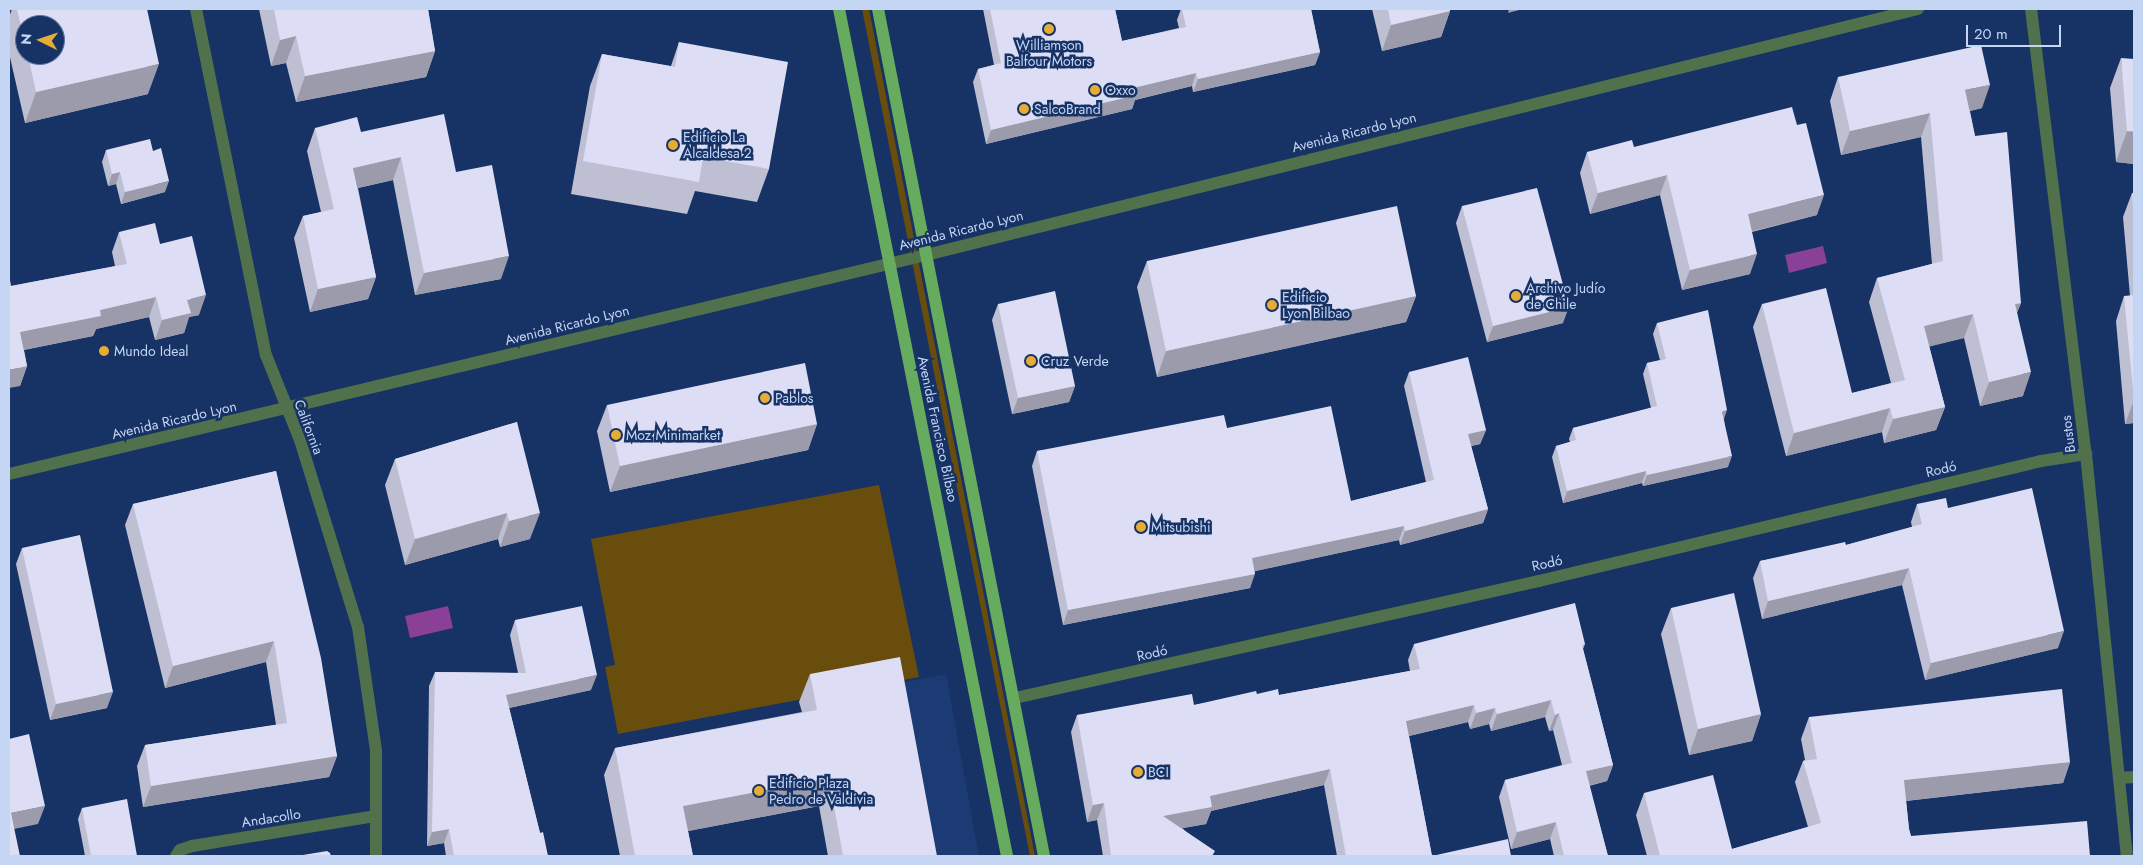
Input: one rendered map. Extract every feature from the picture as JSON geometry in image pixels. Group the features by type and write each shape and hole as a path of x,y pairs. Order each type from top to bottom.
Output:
{"main road":[{"name":"Avenida Francisco Bilbao","path":"839,9 1007,856"},
{"name":"Avenida Francisco Bilbao","path":"878,9 1015,698 1044,856"}],"street":[{"name":"California","path":"196,9 266,356 300,440 358,628 376,750 376,856"},
{"name":"Avenida Ricardo Lyon","path":"9,474 926,254 1918,9"},
{"name":"Bustos","path":"2031,9 2086,454 2127,856"},
{"name":"Rodó","path":"1015,698 1539,581 2041,461 2086,454"},
{"path":"2120,778 2134,777"},
{"name":"Andacollo","path":"176,856 180,850 192,846 375,816"}],"shaded area":[{"path":"862,9 869,9 1035,856 1030,856"},
{"path":"1823,246 1827,263 1789,273 1785,255"},
{"path":"879,485 919,677 618,734 605,667 615,665 591,539"},
{"path":"448,606 453,628 410,638 405,616"},
{"path":"946,674 979,856 876,856 846,694"}],"building":[{"path":"17,9 147,9 159,64 36,92 30,65 65,65 65,15 18,15"},
{"path":"274,9 428,9 435,51 305,76 296,36 280,40"},
{"path":"990,9 1115,9 1122,41 1186,27 1182,9 1311,9 1320,52 1198,79 1196,73 1133,88 1137,95 991,130 978,69 1001,63"},
{"path":"1388,9 1450,9 1450,11 1391,25"},
{"name":"Edificio La Alcaldesa 2","path":"679,42 788,62 769,169 703,157 699,182 583,161 602,54 675,67"},
{"path":"1981,45 1990,85 1965,90 1975,136 2007,132 2021,303 2015,304 2031,372 1989,382 1973,314 1924,326 1945,407 1893,419 1890,408 1794,433 1762,304 1826,288 1852,393 1905,380 1877,278 1943,261 1930,113 1850,131 1838,77"},
{"path":"2121,58 2134,59 2134,132 2127,131"},
{"path":"1792,107 1797,125 1806,123 1824,195 1748,214 1757,254 1690,270 1667,175 1598,193 1587,152 1632,140 1634,147"},
{"path":"444,114 456,172 492,165 509,256 424,273 401,157 353,168 376,277 318,289 303,216 334,209 315,128 357,117 361,132"},
{"path":"150,139 153,151 161,148 169,181 125,192 120,172 112,174 106,150"},
{"name":"Archivo Judío de Chile","path":"1537,188 1569,307 1493,326 1462,206"},
{"path":"2132,193 2134,193 2134,217"},
{"name":"Edificio Lyon Bilbao","path":"1397,206 1416,296 1166,351 1147,261"},
{"path":"155,223 160,244 192,236 206,295 187,300 191,313 162,320 156,297 100,310 101,316 20,332 27,366 9,370 9,274 11,286 127,264 119,232"},
{"name":"Cruz Verde","path":"1055,291 1075,386 1018,398 998,304"},
{"path":"2134,295 2134,399 2124,296"},
{"path":"1708,310 1727,410 1722,412 1732,456 1647,475 1646,471 1567,491 1556,446 1576,440 1573,428 1657,406 1647,363 1666,359 1657,323"},
{"path":"1468,357 1486,430 1468,434 1488,509 1405,531 1404,526 1252,558 1255,574 1068,610 1037,451 1224,415 1227,428 1331,406 1351,501 1434,480 1409,372"},
{"path":"805,363 817,424 620,466 607,405"},
{"path":"517,422 540,513 509,521 507,513 415,539 395,459"},
{"path":"276,471 321,658 337,756 151,786 145,745 287,723 274,641 173,666 133,504"},
{"path":"2032,488 2064,631 1931,663 1909,568 1768,601 1760,561 1845,542 1846,545 1922,524 1917,504 1946,498 1948,508"},
{"path":"80,535 113,692 56,704 22,548"},
{"path":"1734,593 1761,714 1698,729 1671,608"},
{"path":"1575,603 1585,644 1582,645 1613,765 1586,771 1608,856 1564,856 1556,822 1517,832 1505,780 1572,763 1559,713 1555,715 1551,700 1497,714 1495,708 1476,713 1474,705 1406,721 1432,856 1346,856 1330,769 1210,796 1212,807 1163,816 1215,851 1212,856 1111,856 1104,803 1093,805 1077,715 1192,694 1194,705 1256,691 1257,694 1278,689 1279,695 1420,669 1414,644"},
{"path":"582,606 597,675 506,695 540,833 543,832 548,856 454,856 449,829 432,832 435,672 526,673 515,620"},
{"name":"Edificio Plaza Pedro de Valdivia","path":"900,657 937,856 843,856 829,778 683,806 693,856 635,856 615,748 817,710 810,674"},
{"path":"2062,689 2070,762 1904,780 1909,829 1911,836 2087,821 2090,856 1660,856 1644,793 1713,775 1732,849 1821,823 1803,761 1817,759 1809,717"},
{"path":"29,734 45,806 11,813 20,856 9,856 9,739"},
{"path":"127,799 137,856 91,856 82,808"},
{"path":"1508,839 1511,856 1432,856"},
{"path":"327,851 331,856 297,856"}],"place":[{"name":"Williamson Balfour Motors","path":"1049,29"},
{"name":"Oxxo","path":"1095,90"},
{"name":"SalcoBrand","path":"1024,109"},
{"name":"Edificio La Alcaldesa 2","path":"673,145"},
{"name":"Archivo Judío de Chile","path":"1516,296"},
{"name":"Edificio Lyon Bilbao","path":"1272,305"},
{"name":"Mundo Ideal","path":"104,351"},
{"name":"Cruz Verde","path":"1031,361"},
{"name":"Pablos","path":"765,398"},
{"name":"Moz Minimarket","path":"616,435"},
{"name":"Mitsubishi","path":"1141,527"},
{"name":"BCI","path":"1138,772"},
{"name":"Edificio Plaza Pedro de Valdivia","path":"759,791"}]}
